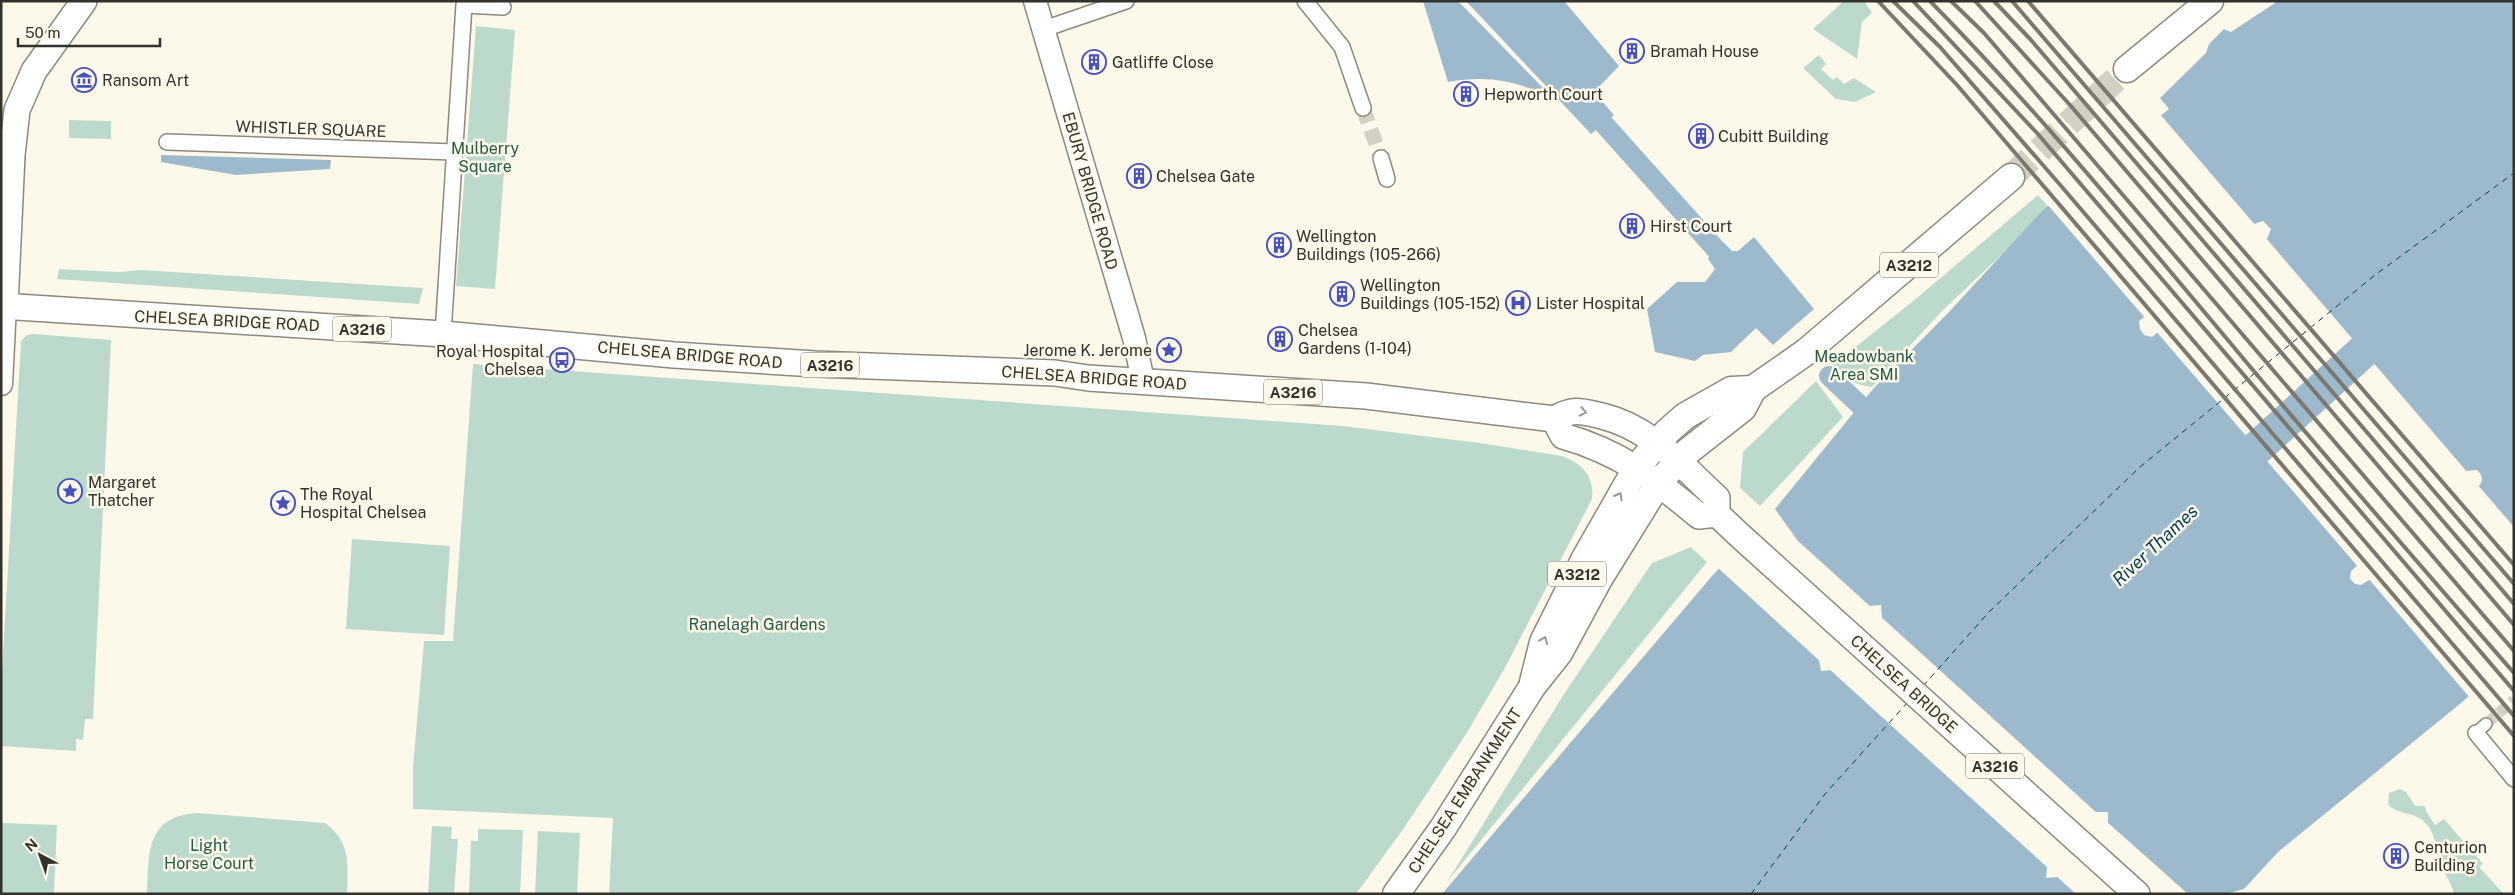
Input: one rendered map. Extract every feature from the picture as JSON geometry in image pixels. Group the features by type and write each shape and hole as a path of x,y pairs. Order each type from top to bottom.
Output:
{"highway":[{"path":"2128,70 2210,1"},
{"name":"A3212","path":"1532,687 1559,653 1599,580 1659,482 1679,460 1743,408 1753,389 1806,352 2011,177"},
{"name":"A3212","path":"1532,687 1543,642 1584,560 1638,467 1678,421 1730,390 1753,389"},
{"name":"CHELSEA EMBANKMENT","path":"1396,894 1443,828 1532,687"}],"main road":[{"path":"1,384 3,306 11,165 9,107 84,1"},
{"name":"EBURY BRIDGE ROAD","path":"1036,1 1132,332 1142,381"},
{"name":"CHELSEA BRIDGE ROAD","path":"3,306 442,334 674,355 815,364 1055,373 1088,378 1366,396 1554,419 1576,410 1633,426 1679,460"},
{"path":"1554,419 1564,436 1583,442 1638,467 1699,516 1717,514"},
{"name":"A3216","path":"1679,460 1717,498 1717,514"},
{"name":"CHELSEA BRIDGE","path":"1717,514 2137,894"}],"street":[{"path":"1044,29 1126,1"},
{"path":"1305,1 1342,47 1363,108"},
{"path":"442,334 464,5 503,7"},
{"name":"WHISTLER SQUARE","path":"167,142 454,152"},
{"path":"1380,158 1387,178"},
{"path":"2481,728 2514,779"}],"green space":[{"path":"1844,1 1864,1 1872,13 1862,22 1857,59 1813,29"},
{"name":"Mulberry Square","path":"476,26 515,30 495,289 456,286"},
{"path":"1819,55 1826,64 1821,69 1833,80 1837,77 1844,84 1854,78 1876,92 1855,102 1836,99 1803,68"},
{"path":"69,120 111,121 111,139 69,138"},
{"name":"Meadowbank Area SMI","path":"2038,195 2050,209 1942,311 1872,387 1850,380 1837,370 1833,365 1917,298"},
{"path":"59,269 118,272 141,270 423,288 419,304 57,279"},
{"path":"27,335 111,340 93,719 85,719 83,740 76,739 76,751 1,746 1,689 21,341"},
{"name":"Ranelagh Gardens","path":"473,364 1343,426 1480,443 1562,456 1576,463 1586,472 1591,484 1592,499 1507,664 1468,731 1404,828 1356,894 609,894 613,818 413,809 413,767 424,641 453,641"},
{"name":"Meadowbank Area SMI","path":"1816,381 1843,417 1760,506 1740,488 1743,452"},
{"path":"352,539 450,546 444,635 346,629"},
{"path":"1691,547 1707,562 1447,882 1564,694 1652,563"},
{"path":"2400,789 2406,792 2415,806 2425,806 2435,825 2444,819 2483,864 2479,867 2504,894 2454,894 2452,886 2441,866 2433,835 2427,824 2418,817 2395,810 2388,804 2389,793"},
{"name":"Light Horse Court","path":"197,813 325,823 340,838 344,846 348,873 347,894 147,894 150,851 153,840 159,830 168,822 180,816"},
{"path":"1,823 57,825 54,894 1,894"},
{"path":"432,826 452,827 451,839 458,839 454,894 428,894"},
{"path":"478,829 523,830 520,894 469,894 471,841 478,841"},
{"path":"538,831 580,833 577,894 535,894"}],"water":[{"path":"1423,1 1458,1 1552,97 1513,83 1489,79 1448,82"},
{"path":"1466,1 1564,1 1619,66 1594,92 1614,115 1591,134"},
{"path":"2278,1 2514,1 2514,656 2461,703 2278,852 2244,889 2226,894 1442,894 1712,576 1775,509 1873,389 1948,313 2042,211 2169,109 2160,98 2206,53 2209,44 2224,29 2231,32","holes":["2263,221 2271,229 2267,239 2152,337 2144,335 2140,329 2139,321 2254,224","2365,345 2374,349 2376,355 2373,362 2263,456 2256,460 2245,457 2244,450 2247,445","2477,470 2479,472 2482,478 2479,486 2369,580 2361,585 2355,584 2350,579 2351,571 2466,471","1881,605 1882,617 1831,670 1821,671 1819,660 1869,606","2095,812 2108,812 2108,823 2058,877 2046,878 2047,867"]},
{"path":"161,155 331,160 330,169 236,175 161,162"},
{"path":"1754,237 1814,309 1773,345 1756,328 1731,352 1703,355 1695,361 1655,352 1647,309 1677,282 1705,282 1715,269 1708,259 1712,246 1724,243 1732,251 1738,251"}],"pier":[{"path":"2159,113 2256,226 2146,319 2047,204"},
{"path":"2265,237 2362,350 2253,444 2155,330"},
{"path":"2371,360 2468,473 2359,568 2261,454"},
{"path":"2477,484 2514,527 2514,660 2470,698 2368,578"},
{"path":"1772,509 1775,509 1798,541 1872,608 1822,663 1717,567"},
{"path":"1879,615 2098,814 2049,869 1828,668"},
{"path":"2106,821 2188,894 2076,894 2055,875"}],"waterway":[{"path":"1603,123 1730,265"},
{"name":"River Thames","path":"2213,488 2403,315"},
{"path":"1829,376 1880,424"}],"ferry route":[{"path":"1923,686 1989,612 2140,467 2375,275 2514,173"},
{"path":"1751,894 1825,794 1907,703"}],"tunnel":[{"path":"2011,177 2127,69"},
{"path":"1363,108 1381,158"},
{"path":"2486,724 2514,700"}],"railway":[{"path":"1878,1 1957,85 2514,736"},
{"path":"1893,1 1940,47 2062,187 2514,716"},
{"path":"1913,1 2037,133 2514,691"},
{"path":"1930,1 2049,129 2375,513 2514,673"},
{"path":"1951,1 1984,33 2514,651"},
{"path":"1975,1 2070,105 2514,625"},
{"path":"1994,1 2031,40 2514,604"},
{"path":"2012,1 2514,584"},
{"path":"2028,1 2514,565"}],"place":[{"name":"Bramah House","path":"1632,51"},
{"name":"Gatliffe Close","path":"1094,62"},
{"name":"Ransom Art","path":"84,80"},
{"name":"Hepworth Court","path":"1466,94"},
{"name":"Cubitt Building","path":"1701,136"},
{"name":"Chelsea Gate","path":"1139,176"},
{"name":"Hirst Court","path":"1632,226"},
{"name":"Wellington Buildings (105-266)","path":"1279,245"},
{"name":"Wellington Buildings (105-152)","path":"1342,294"},
{"name":"Lister Hospital","path":"1518,303"},
{"name":"Chelsea Gardens (1-104)","path":"1280,339"},
{"name":"Jerome K. Jerome","path":"1169,350"},
{"name":"Royal Hospital Chelsea","path":"562,360"},
{"name":"Margaret Thatcher","path":"70,491"},
{"name":"The Royal Hospital Chelsea","path":"283,503"},
{"name":"Centurion Building","path":"2396,856"}]}
